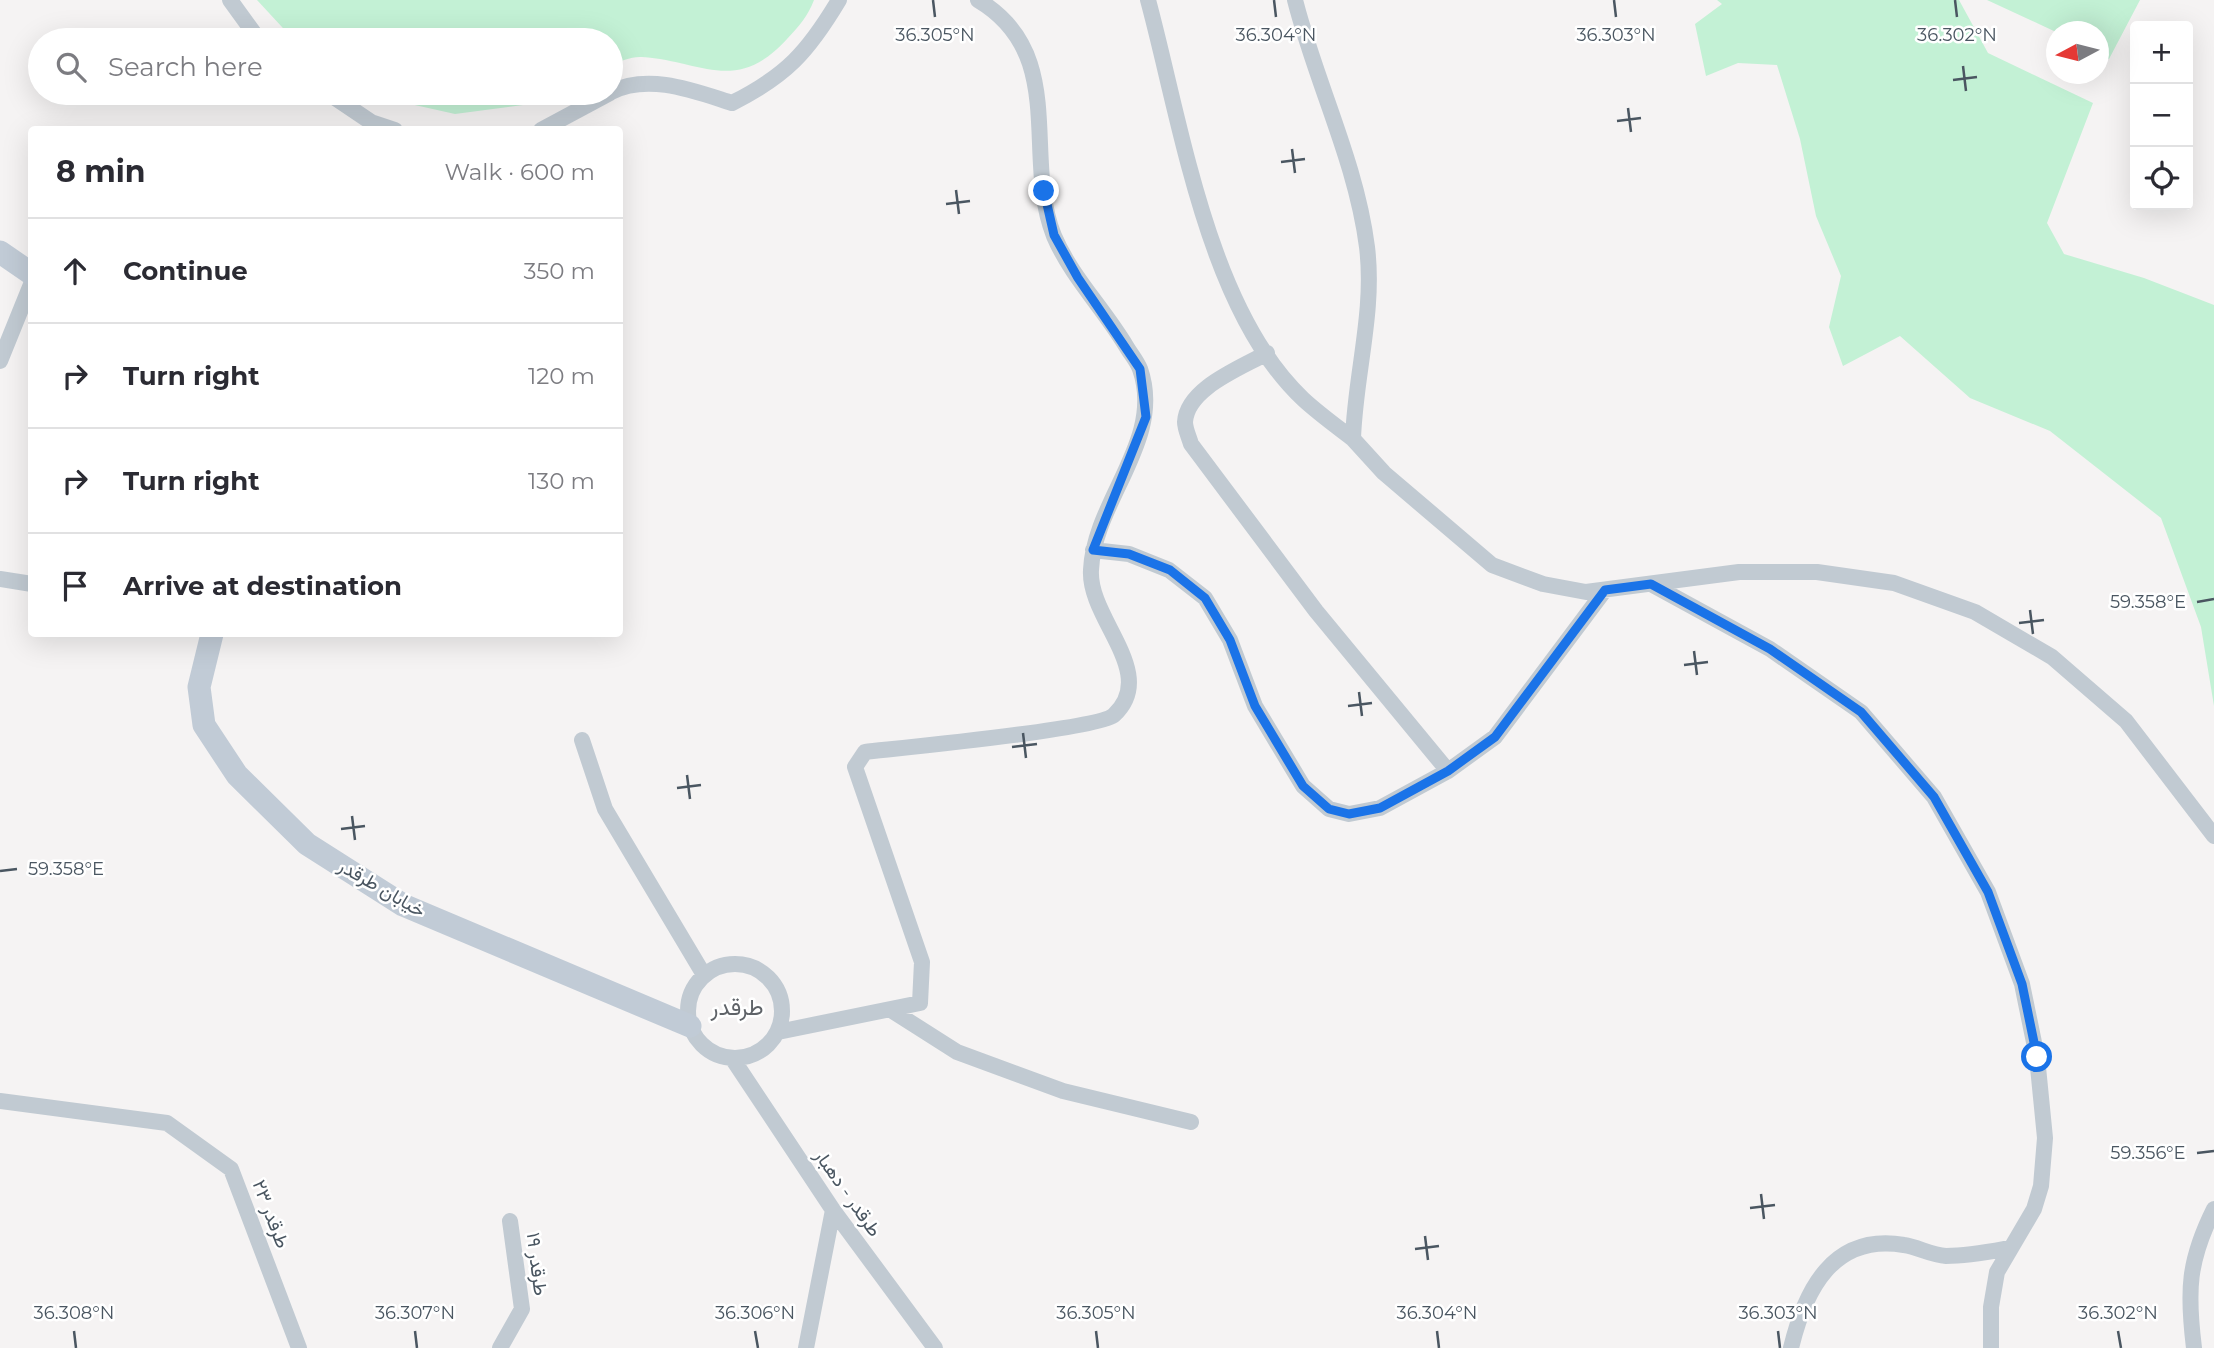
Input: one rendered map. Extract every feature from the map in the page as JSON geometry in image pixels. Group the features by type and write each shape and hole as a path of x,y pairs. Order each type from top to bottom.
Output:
{"street":[{"path":"230,0 250,28"},
{"path":"623,86 628,83 679,87 732,103 770,84 807,48 839,0"},
{"path":"778,1032 920,1003 922,962 855,768 865,752 1077,726 1112,717 1128,698 1129,668 1095,599 1090,572 1093,550 1146,417 1140,369 1078,278 1054,235 1044,191 1036,83 1020,43 1001,13 978,0"},
{"path":"1148,0 1205,222 1229,286 1250,329 1301,398 1353,439 1384,473 1492,565 1543,584 1586,593 1739,572 1817,572 1894,583 1975,612 2052,657 2126,721 2214,836"},
{"path":"1295,0 1308,52 1352,168 1367,249 1367,335 1354,406 1353,439"},
{"path":"346,105 371,122 383,126"},
{"path":"548,126 586,105"},
{"path":"0,252 28,271"},
{"path":"0,361 28,292"},
{"path":"1266,353 1206,390 1190,405 1185,424 1191,444 1316,611 1448,771"},
{"path":"1093,550 1129,554 1170,570 1205,598 1230,640 1255,706 1279,750 1303,786 1329,809 1349,814 1380,808 1448,771 1495,737 1605,590"},
{"path":"0,579 28,583"},
{"path":"1651,584 1770,649 1861,712 1934,797 1988,892 2022,984 2037,1057 2045,1138 2041,1186 2034,1209 1997,1272 1991,1307 1992,1348"},
{"name":"خیابان طرقدر","path":"211,637 200,687 204,725 237,775 307,844 403,905 690,1026"},
{"path":"582,740 605,809 704,975"},
{"path":"730,964 757,968 771,980 780,996 783,1014 778,1032 766,1047 750,1056 732,1058 707,1048 690,1026 688,1007 693,989 704,975 730,964"},
{"path":"891,1010 957,1052 1063,1091 1191,1122"},
{"name":"طرقدر - دهبار","path":"732,1058 833,1210 935,1348"},
{"name":"طرقدر ۲۳","path":"0,1101 167,1123 231,1170 299,1348"},
{"path":"2194,1348 2189,1282 2197,1243 2214,1209"},
{"path":"806,1348 833,1210"},
{"name":"طرقدر ۱۹","path":"500,1348 522,1309 510,1221"},
{"path":"1791,1348 1798,1321 1818,1276 1836,1260 1865,1244 1903,1244 1942,1256 1972,1255 2010,1248"}],"green space":[{"path":"257,0 814,0 799,25 769,56 751,66 735,70 701,68 642,57 623,60 623,28 283,28"},
{"path":"1717,0 1959,0 1988,53 2046,81 2046,84 2053,84 2093,103 2047,223 2064,254 2144,278 2214,305 2214,706 2201,627 2161,518 2050,431 1970,398 1900,336 1843,366 1829,327 1841,276 1816,216 1800,139 1777,65 1738,63 1706,76 1695,24 1722,4"},
{"path":"1987,0 2140,0 2109,59 2109,21 2046,21 2046,27"},
{"path":"415,105 523,105 455,114"}],"district":[{"name":"طرقدر","path":"737,1007"}],"route":[{"path":"1044,191 1054,235 1078,278 1116,330 1140,369 1146,417 1093,550 1129,554 1170,570 1205,598 1230,640 1255,706 1279,750 1303,786 1329,809 1349,814 1380,808 1448,771 1495,737 1605,590 1651,584 1770,649 1861,712 1934,797 1988,892 2022,984 2037,1057"}]}
